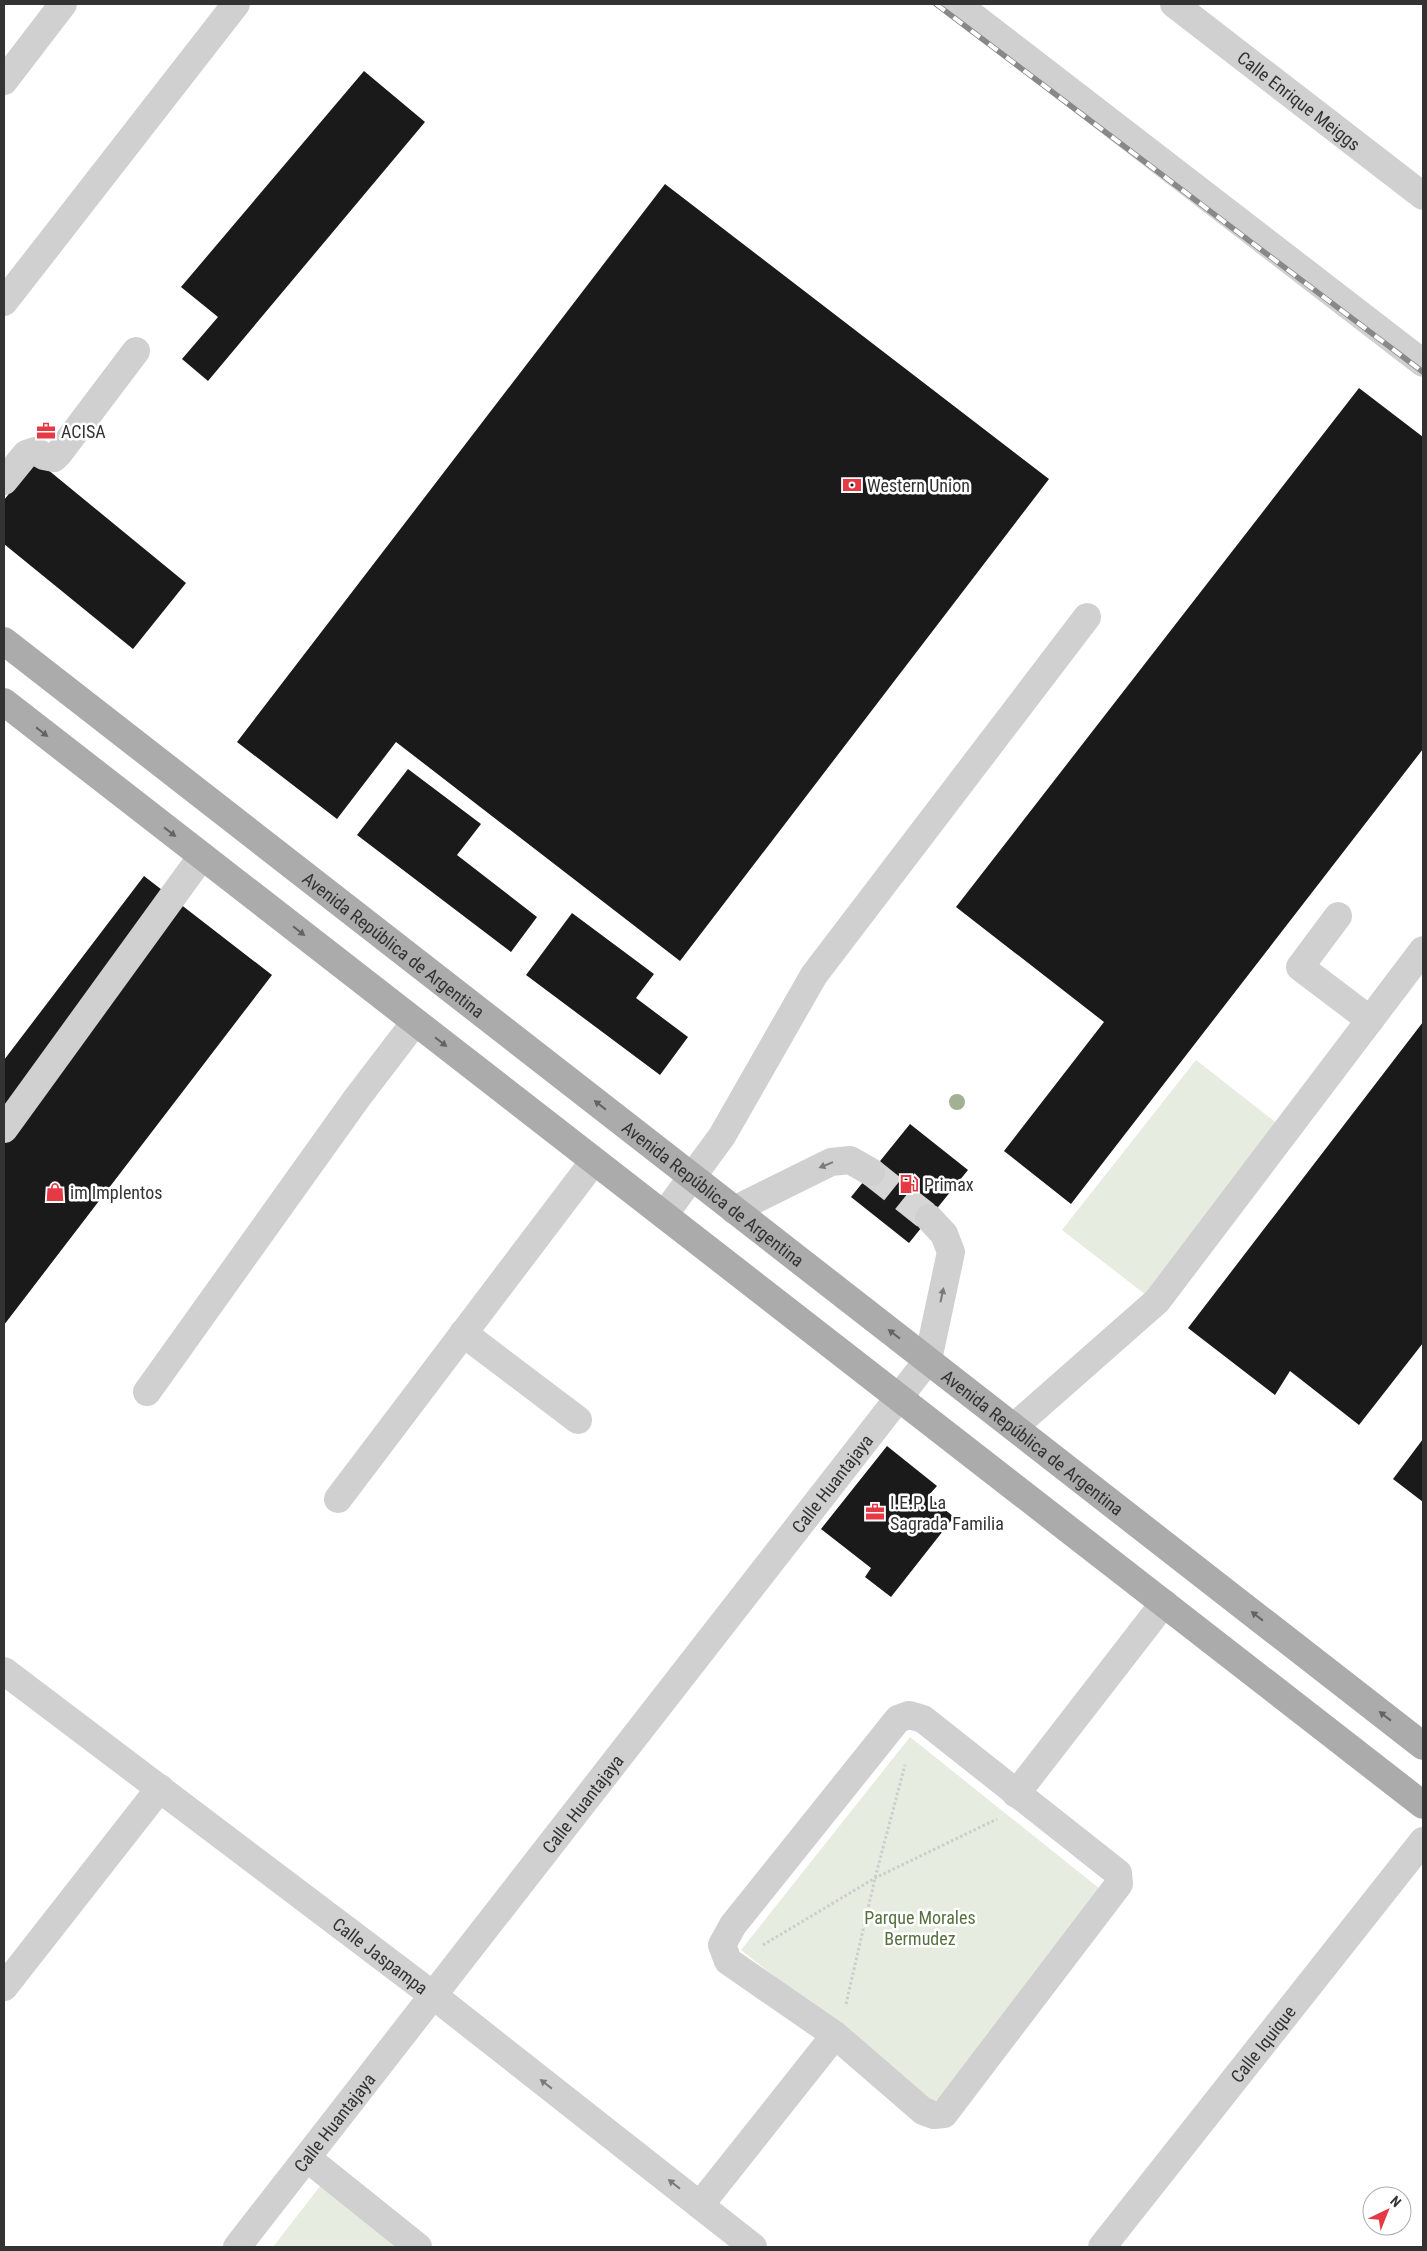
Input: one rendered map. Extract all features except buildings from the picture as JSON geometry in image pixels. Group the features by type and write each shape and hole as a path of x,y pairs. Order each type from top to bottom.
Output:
{"main road":[{"name":"Avenida República de Argentina","path":"4,641 1423,1746"},
{"path":"4,702 1423,1805"}],"street":[{"path":"4,81 63,4"},
{"path":"4,302 236,4"},
{"path":"957,4 1423,363"},
{"name":"Calle Enrique Meiggs","path":"1174,4 1423,196"},
{"path":"4,481 26,454 35,451 44,456 54,458 136,352"},
{"path":"664,1215 722,1136 814,975 1087,618"},
{"path":"4,1129 202,856"},
{"path":"1338,916 1300,967 1370,1020"},
{"path":"1014,1428 1157,1300 1423,950"},
{"path":"147,1392 352,1106 415,1022"},
{"path":"734,1210 831,1162 850,1160 871,1172"},
{"path":"338,1499 594,1161"},
{"path":"928,1360 951,1252 944,1234 929,1218"},
{"path":"463,1333 578,1420"},
{"name":"Calle Huantajaya","path":"237,2247 928,1360"},
{"path":"1016,1794 1164,1603"},
{"name":"Calle Jaspampa","path":"4,1671 434,1996 753,2247"},
{"path":"909,1715 923,1719 1016,1794 1118,1873 1119,1884 944,2114 934,2115 923,2111 835,2036 728,1961 722,1945 733,1924 898,1719 909,1715"},
{"path":"4,1987 160,1788"},
{"name":"Calle Iquique","path":"1102,2247 1423,1841"},
{"path":"700,2205 835,2036"},
{"path":"307,2158 418,2247"}],"path":[{"path":"835,2036 842,2024 875,1878 911,1742 909,1715"},
{"path":"722,1945 748,1954 875,1878 1003,1816 1016,1794"}],"green space":[{"path":"1196,1060 1279,1125 1146,1295 1062,1230"},
{"name":"Parque Morales Bermudez","path":"910,1737 1105,1893 947,2100 931,2100 741,1950"},
{"path":"321,2185 398,2247 273,2247"}],"tunnel":[{"path":"871,1172 929,1218"}],"railway":[{"path":"936,4 1423,372"}],"place":[{"name":"ACISA","path":"46,431"},
{"name":"Western Union","path":"852,485"},
{"name":"Primax","path":"909,1184"},
{"name":"im Implentos","path":"55,1192"},
{"name":"I.E.P. La Sagrada Familia","path":"875,1512"}]}
